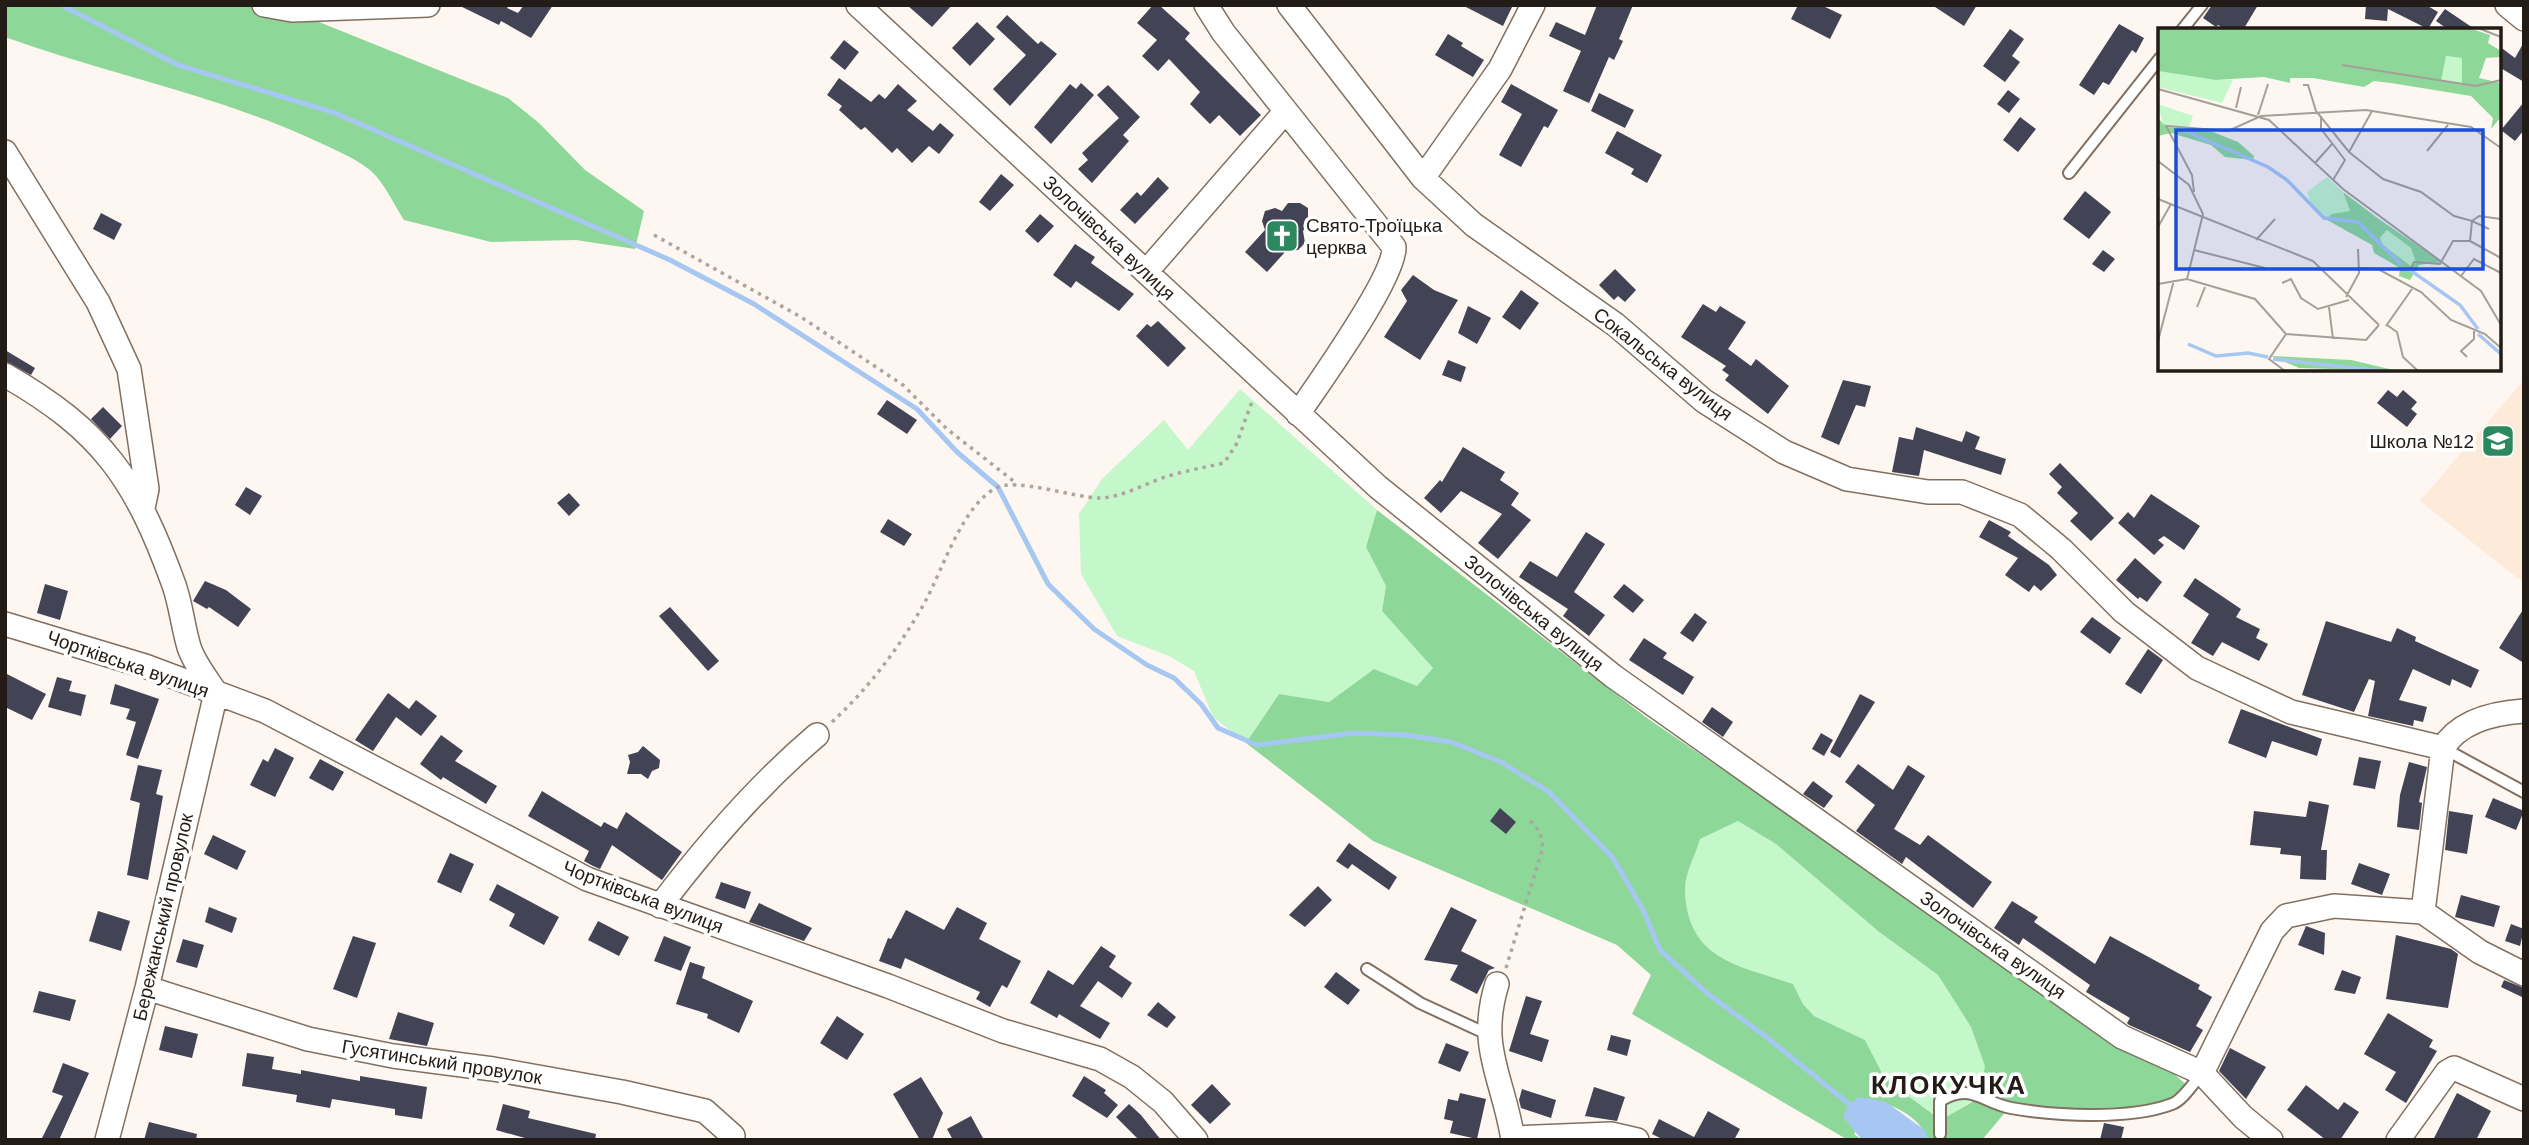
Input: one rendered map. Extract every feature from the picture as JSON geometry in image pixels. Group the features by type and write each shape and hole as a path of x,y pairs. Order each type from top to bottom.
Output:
{"street":[{"path":"264,5 292,10 426,6"},
{"name":"Золочівська вулиця","path":"858,5 1378,487 1612,676 2122,1037 2202,1073 2243,1117 2271,1140"},
{"path":"1206,5 1223,32 1285,112 1388,238 1394,254 1350,338 1297,414"},
{"name":"Сокальська вулиця","path":"1289,5 1423,178 1474,225 1616,325 1704,401 1784,452 1847,479 1927,492 1962,492 1989,500 2020,515 2061,549 2124,612 2197,668 2291,712 2443,748"},
{"path":"1423,178 1500,69 1533,5"},
{"path":"2507,5 2524,19"},
{"path":"1146,272 1285,112"},
{"path":"5,152 99,302 129,369 147,489 143,508"},
{"path":"5,375 63,411 106,453 126,477 143,508 174,586 190,650 216,693"},
{"name":"Чортківська вулиця","path":"5,624 145,666 265,711 587,879 1003,1031 1100,1059 1132,1077 1163,1102 1196,1140"},
{"name":"Бережанський провулок","path":"107,1140 147,988 216,693"},
{"path":"2423,912 2443,748 2451,734 2474,723 2500,712 2524,711"},
{"path":"660,906 704,848 789,758 817,734"},
{"path":"2202,1073 2272,931 2286,916 2334,906 2423,912 2480,952 2524,974"},
{"path":"1497,984 1491,1004 1488,1034 1513,1139 1611,1134 1637,1140"},
{"name":"Гусятинський провулок","path":"147,988 307,1039 393,1056 493,1069 622,1092 705,1111 733,1136"},
{"path":"2398,1140 2447,1072 2454,1068 2524,1099"}],"lane":[{"path":"2184,28 2202,5"},
{"path":"2069,173 2158,61"},
{"path":"2443,748 2524,792"},
{"path":"1367,969 1420,1003 1488,1034"},
{"path":"1940,1134 1940,1101 1953,1093 1965,1091 2008,1107 2039,1112 2108,1114 2174,1103 2202,1073"}],"path":[{"path":"654,235 801,317 903,385 947,429 1016,483 1066,495 1104,498 1171,475 1224,463 1236,445 1260,380"},
{"path":"817,734 851,704 887,661 926,601 956,538 983,497 998,487 1016,483"},
{"path":"1497,984 1516,939 1543,847 1540,832 1529,819"}],"shaded area":[{"name":"Школа №12","path":"2524,380 2524,583 2420,501"}],"green space":[{"path":"5,5 257,5 304,16 508,98 539,123 585,170 644,211 635,249 576,240 491,242 404,220 376,176 348,156 231,107 5,37"},
{"path":"1240,389 1377,510 1366,547 1386,586 1382,611 1433,668 1417,686 1374,669 1329,702 1279,694 1246,743 1213,717 1194,671 1169,656 1117,636 1081,574 1079,514 1102,479 1164,420 1188,450"},
{"path":"1377,510 1647,718 1854,859 2131,1036 2191,1089 2175,1107 2110,1117 2008,1109 1982,1140 1927,1140 1914,1119 1890,1105 1874,1101 1854,1134 1862,1140 1848,1140 1632,1014 1651,975 1617,945 1373,841 1246,743 1279,694 1329,702 1374,669 1417,686 1433,668 1382,611 1386,586 1366,547","holes":["1738,821 1776,844 1878,931 1938,975 1971,1027 1985,1066 1979,1098 1941,1120 1885,1079 1865,1040 1814,1016 1803,1004 1793,984 1736,965 1706,946 1688,914 1685,891 1688,871 1700,839"]},
{"path":"1738,821 1776,844 1878,931 1938,975 1971,1027 1986,1066 1979,1097 1942,1120 1885,1079 1865,1040 1814,1016 1803,1004 1793,984 1736,965 1706,946 1688,914 1686,878 1700,839"}],"water":[{"path":"1859,1097 1886,1102 1926,1131 1927,1140 1862,1140 1843,1117 1848,1105"}],"building":[{"path":"458,5 509,5 507,8 518,13 524,5 553,5 531,38 501,21 499,25"},
{"path":"907,5 952,5 932,27"},
{"path":"1153,5 1159,5 1190,33 1185,39 1261,115 1240,136 1219,115 1210,124 1190,104 1200,92 1169,59 1158,71 1142,56 1157,40 1137,23"},
{"path":"1462,5 1513,5 1503,26"},
{"path":"1597,5 1633,5 1619,39 1623,41 1614,60 1609,57 1589,103 1563,91 1581,51 1549,36 1556,22 1585,35"},
{"path":"1798,5 1821,5 1842,15 1830,39 1791,19"},
{"path":"1932,5 1977,5 1964,26"},
{"path":"2212,5 2258,5 2244,28 2216,27 2203,18"},
{"path":"2366,5 2426,5 2438,12 2429,28 2388,9 2387,21 2365,19"},
{"path":"2445,9 2473,28 2446,28 2436,21"},
{"path":"1007,15 1038,44 1041,41 1057,54 1010,106 993,89 1026,55 996,27"},
{"path":"977,22 995,39 970,66 952,48"},
{"path":"2119,24 2144,38 2136,53 2132,50 2109,85 2103,82 2094,95 2079,85"},
{"path":"2010,29 2024,39 2012,56 2020,62 2005,82 1983,66"},
{"path":"1448,34 1463,43 1461,46 1484,60 1473,77 1435,55"},
{"path":"844,40 859,52 845,70 830,58"},
{"path":"2524,42 2524,82 2501,68 2501,48 2515,58"},
{"path":"839,78 871,102 879,94 885,99 898,84 917,101 907,110 933,131 940,123 954,135 939,154 929,146 912,163 897,148 892,153 865,127 861,130 839,110 842,106 827,95"},
{"path":"1081,83 1094,95 1051,144 1034,127 1070,84 1076,89"},
{"path":"1511,84 1558,110 1548,128 1544,126 1521,167 1499,155 1522,114 1501,102"},
{"path":"1108,85 1140,117 1123,135 1129,141 1092,183 1078,169 1088,160 1082,153 1119,118 1097,95"},
{"path":"2008,90 2020,99 2009,113 1997,104"},
{"path":"1599,93 1634,110 1625,128 1591,111"},
{"path":"2524,102 2524,130 2515,141 2501,130"},
{"path":"2020,117 2036,129 2018,152 2003,140"},
{"path":"1617,131 1662,155 1647,183 1631,174 1634,169 1605,153"},
{"path":"1001,174 1014,185 990,211 979,202"},
{"path":"1158,177 1169,188 1135,224 1120,210 1137,192 1141,196"},
{"path":"2085,191 2111,212 2089,239 2063,219"},
{"name":"Свято-Троїцька церква","path":"1288,203 1300,203 1308,208 1308,225 1303,231 1305,243 1298,250 1285,252 1267,272 1245,252 1265,230 1262,221 1265,211 1275,208 1282,211"},
{"path":"101,213 122,224 114,240 93,229"},
{"path":"1040,214 1054,226 1038,243 1025,231"},
{"path":"1075,244 1095,257 1091,263 1134,294 1119,311 1076,281 1071,288 1053,275"},
{"path":"2103,250 2115,259 2104,272 2092,264"},
{"path":"1615,269 1636,290 1625,302 1618,296 1614,300 1599,285"},
{"path":"1413,275 1434,290 1458,300 1420,360 1384,337 1407,301 1401,290"},
{"path":"1521,290 1539,303 1520,330 1502,317"},
{"path":"1703,304 1716,312 1720,306 1746,322 1728,349 1751,366 1756,359 1789,386 1768,414 1725,380 1729,375 1722,370 1726,366 1681,337"},
{"path":"1468,306 1491,318 1477,344 1458,333"},
{"path":"1158,321 1186,348 1168,367 1136,336 1147,324 1151,327"},
{"path":"5,350 35,368 31,375 5,361"},
{"path":"1448,360 1466,367 1461,382 1442,375"},
{"path":"1843,380 1871,386 1865,407 1856,405 1839,445 1821,437"},
{"path":"2388,390 2397,397 2403,390 2417,402 2411,409 2417,414 2407,427 2377,403"},
{"path":"887,400 917,420 907,434 877,414"},
{"path":"103,407 122,426 110,439 91,419"},
{"path":"1916,427 1962,442 1966,431 1980,437 1975,449 2006,459 2001,475 1924,450 1919,476 1892,472 1899,437 1913,440"},
{"path":"1463,447 1505,472 1500,480 1519,493 1511,505 1531,520 1498,559 1478,543 1502,514 1461,491 1441,513 1424,498 1440,480 1442,482"},
{"path":"2060,463 2114,518 2091,541 2070,521 2078,513 2057,493 2062,487 2049,474"},
{"path":"246,487 262,496 250,515 235,505"},
{"path":"569,493 580,505 569,516 557,503"},
{"path":"2151,494 2200,526 2184,550 2164,536 2158,540 2164,545 2154,555 2118,523 2128,512 2134,518"},
{"path":"888,519 912,534 904,546 880,532"},
{"path":"1989,520 2011,532 2008,536 2049,565 2057,575 2041,591 2034,585 2029,592 2005,575 2018,558 1979,537"},
{"path":"1586,532 1605,544 1574,592 1605,615 1589,636 1563,616 1568,609 1519,577 1530,561 1557,577"},
{"path":"2135,558 2162,582 2147,602 2140,597 2138,599 2116,580"},
{"path":"2195,578 2241,609 2236,617 2260,629 2256,638 2268,644 2259,661 2222,642 2213,656 2191,643 2209,614 2183,596"},
{"path":"205,581 226,590 251,609 238,627 209,607 207,609 193,601"},
{"path":"45,584 68,591 60,620 37,613"},
{"path":"1624,584 1644,600 1633,613 1613,597"},
{"path":"670,607 719,661 708,671 659,616"},
{"path":"2524,608 2524,663 2499,648"},
{"path":"1695,613 1707,622 1693,642 1680,633"},
{"path":"2092,617 2121,638 2110,654 2080,632"},
{"path":"2326,621 2391,642 2397,628 2416,637 2415,641 2479,670 2471,688 2452,679 2450,686 2413,669 2399,700 2427,707 2423,722 2414,720 2413,726 2368,716 2375,681 2369,679 2354,712 2302,695"},
{"path":"1644,638 1667,653 1663,658 1694,677 1683,695 1629,660"},
{"path":"2148,649 2163,660 2141,694 2125,684"},
{"path":"5,673 46,694 32,720 5,707"},
{"path":"57,677 72,681 69,691 86,695 81,716 48,707"},
{"path":"115,684 159,699 138,759 126,755 136,722 126,719 130,709 110,704"},
{"path":"388,693 409,709 416,700 437,716 421,736 396,717 373,751 355,740"},
{"path":"1860,694 1875,702 1840,758 1830,752"},
{"path":"1712,707 1733,722 1723,737 1702,722"},
{"path":"2241,709 2322,739 2317,756 2272,741 2266,758 2228,743"},
{"path":"1821,733 1833,740 1824,756 1812,749"},
{"path":"441,735 463,751 455,761 497,786 486,804 443,777 441,780 420,764"},
{"path":"643,746 660,760 659,768 652,771 648,779 641,774 627,774 630,762 628,755 638,752"},
{"path":"275,748 294,758 275,797 250,785 263,759 268,762"},
{"path":"2359,757 2381,761 2375,789 2353,785"},
{"path":"320,759 344,772 333,791 309,778"},
{"path":"2409,762 2427,767 2419,802 2422,803 2419,830 2397,827 2400,795"},
{"path":"1858,764 1893,790 1908,765 1925,776 1894,829 1920,845 1928,835 1992,882 1973,908 1906,857 1902,864 1856,831 1875,805 1845,782"},
{"path":"138,765 162,770 156,794 163,796 148,880 127,875 140,803 130,800"},
{"path":"1813,781 1833,796 1824,808 1803,794"},
{"path":"542,791 601,827 604,822 617,829 626,812 682,852 662,880 612,845 600,869 593,866 584,861 589,851 528,816"},
{"path":"2493,798 2524,811 2516,830 2485,817"},
{"path":"2309,801 2329,805 2321,850 2327,850 2326,880 2300,879 2301,856 2280,854 2281,848 2250,845 2254,811 2306,817"},
{"path":"1500,808 1516,822 1506,834 1490,821"},
{"path":"2449,811 2473,815 2467,854 2445,850"},
{"path":"213,835 246,851 237,870 204,854"},
{"path":"1349,843 1397,877 1389,890 1352,864 1348,869 1336,861"},
{"path":"450,853 474,864 461,893 437,882"},
{"path":"2359,863 2390,874 2382,895 2351,884"},
{"path":"721,882 751,892 745,909 715,898"},
{"path":"497,884 559,917 544,945 509,926 515,914 489,900"},
{"path":"1318,886 1332,900 1305,927 1289,915"},
{"path":"2461,895 2500,906 2494,927 2455,917"},
{"path":"2012,901 2038,917 2034,922 2095,964 2110,936 2200,985 2198,989 2212,997 2196,1026 2203,1030 2190,1052 2129,1025 2127,1023 2130,1018 2086,992 2090,985 2023,938 2019,945 1994,928"},
{"path":"759,903 812,928 804,941 749,922"},
{"path":"209,907 237,918 232,933 205,922"},
{"path":"957,907 987,923 979,939 1021,961 1007,988 1002,985 990,1007 976,999 980,992 905,958 901,969 879,961 888,938 891,939 906,910 944,930"},
{"path":"1451,907 1477,920 1461,951 1495,968 1489,970 1477,994 1450,980 1458,965 1424,960"},
{"path":"98,911 130,921 121,951 89,941"},
{"path":"598,921 629,937 619,956 588,940"},
{"path":"2511,924 2524,929 2520,946 2505,941"},
{"path":"2306,926 2325,933 2324,955 2298,945"},
{"path":"2396,935 2451,949 2458,954 2448,1008 2386,999"},
{"path":"353,936 376,943 357,998 333,989"},
{"path":"664,936 691,947 681,971 654,961"},
{"path":"183,939 204,945 197,968 176,962"},
{"path":"1101,946 1116,956 1109,967 1132,983 1122,998 1098,981 1080,1006 1110,1023 1100,1039 1059,1014 1057,1018 1030,1003 1048,970 1073,985"},
{"path":"690,962 705,967 702,978 753,1001 739,1033 707,1018 708,1014 676,1004"},
{"path":"2342,970 2361,977 2355,994 2334,990"},
{"path":"1336,972 1360,990 1348,1005 1324,987"},
{"path":"2504,980 2524,988 2524,998 2501,987"},
{"path":"39,991 76,1000 70,1021 33,1012"},
{"path":"1526,996 1542,1001 1530,1034 1549,1040 1542,1062 1509,1051"},
{"path":"1158,1002 1176,1017 1167,1028 1147,1015"},
{"path":"398,1012 434,1023 427,1046 389,1039"},
{"path":"2388,1013 2433,1040 2429,1047 2437,1051 2406,1103 2385,1090 2396,1072 2364,1054"},
{"path":"837,1016 864,1034 847,1060 820,1043"},
{"path":"165,1026 198,1034 192,1058 159,1050"},
{"path":"1611,1035 1631,1040 1627,1056 1607,1050"},
{"path":"1446,1043 1469,1052 1460,1072 1438,1063"},
{"path":"2230,1048 2266,1067 2246,1099 2219,1071"},
{"path":"247,1053 274,1057 272,1069 301,1074 301,1070 360,1081 360,1076 427,1087 422,1119 395,1115 395,1109 332,1099 330,1108 296,1102 297,1095 242,1086"},
{"path":"63,1063 89,1073 59,1140 41,1140 63,1096 52,1092"},
{"path":"1084,1076 1106,1090 1104,1093 1118,1105 1107,1118 1072,1096"},
{"path":"921,1077 943,1113 932,1140 920,1140 893,1094"},
{"path":"1212,1084 1231,1104 1210,1124 1191,1105"},
{"path":"2306,1085 2338,1110 2344,1102 2359,1112 2340,1140 2326,1140 2287,1110"},
{"path":"1594,1087 1625,1097 1617,1121 1585,1116"},
{"path":"1522,1089 1556,1100 1551,1118 1521,1108 1519,1100"},
{"path":"1460,1093 1486,1099 1477,1139 1450,1133 1453,1121 1444,1119 1448,1099 1458,1101"},
{"path":"2457,1093 2491,1111 2476,1140 2433,1140"},
{"path":"503,1104 530,1111 528,1118 596,1134 595,1140 532,1140 496,1130"},
{"path":"1129,1104 1161,1140 1139,1140 1116,1117"},
{"path":"1708,1111 1740,1129 1734,1140 1664,1140 1652,1134 1659,1119 1694,1137"},
{"path":"971,1116 984,1140 953,1140 947,1129"},
{"path":"149,1122 197,1134 196,1140 144,1140"},
{"path":"2104,1123 2124,1127 2121,1140 2100,1140"}],"waterway":[{"path":"61,5 178,65 335,113 670,260 754,304 917,409 957,452 998,487 1048,584 1094,629 1147,665 1174,678 1201,704 1218,728 1257,745 1354,733 1406,735 1451,742 1501,762 1549,792 1613,858 1644,912 1660,950 1708,994 1854,1108"}],"place":[{"name":"Свято-Троїцька церква","path":"1282,236"},
{"name":"Школа №12","path":"2498,441"}],"district":[{"name":"КЛОКУЧКА","path":"1949,1085"}]}
